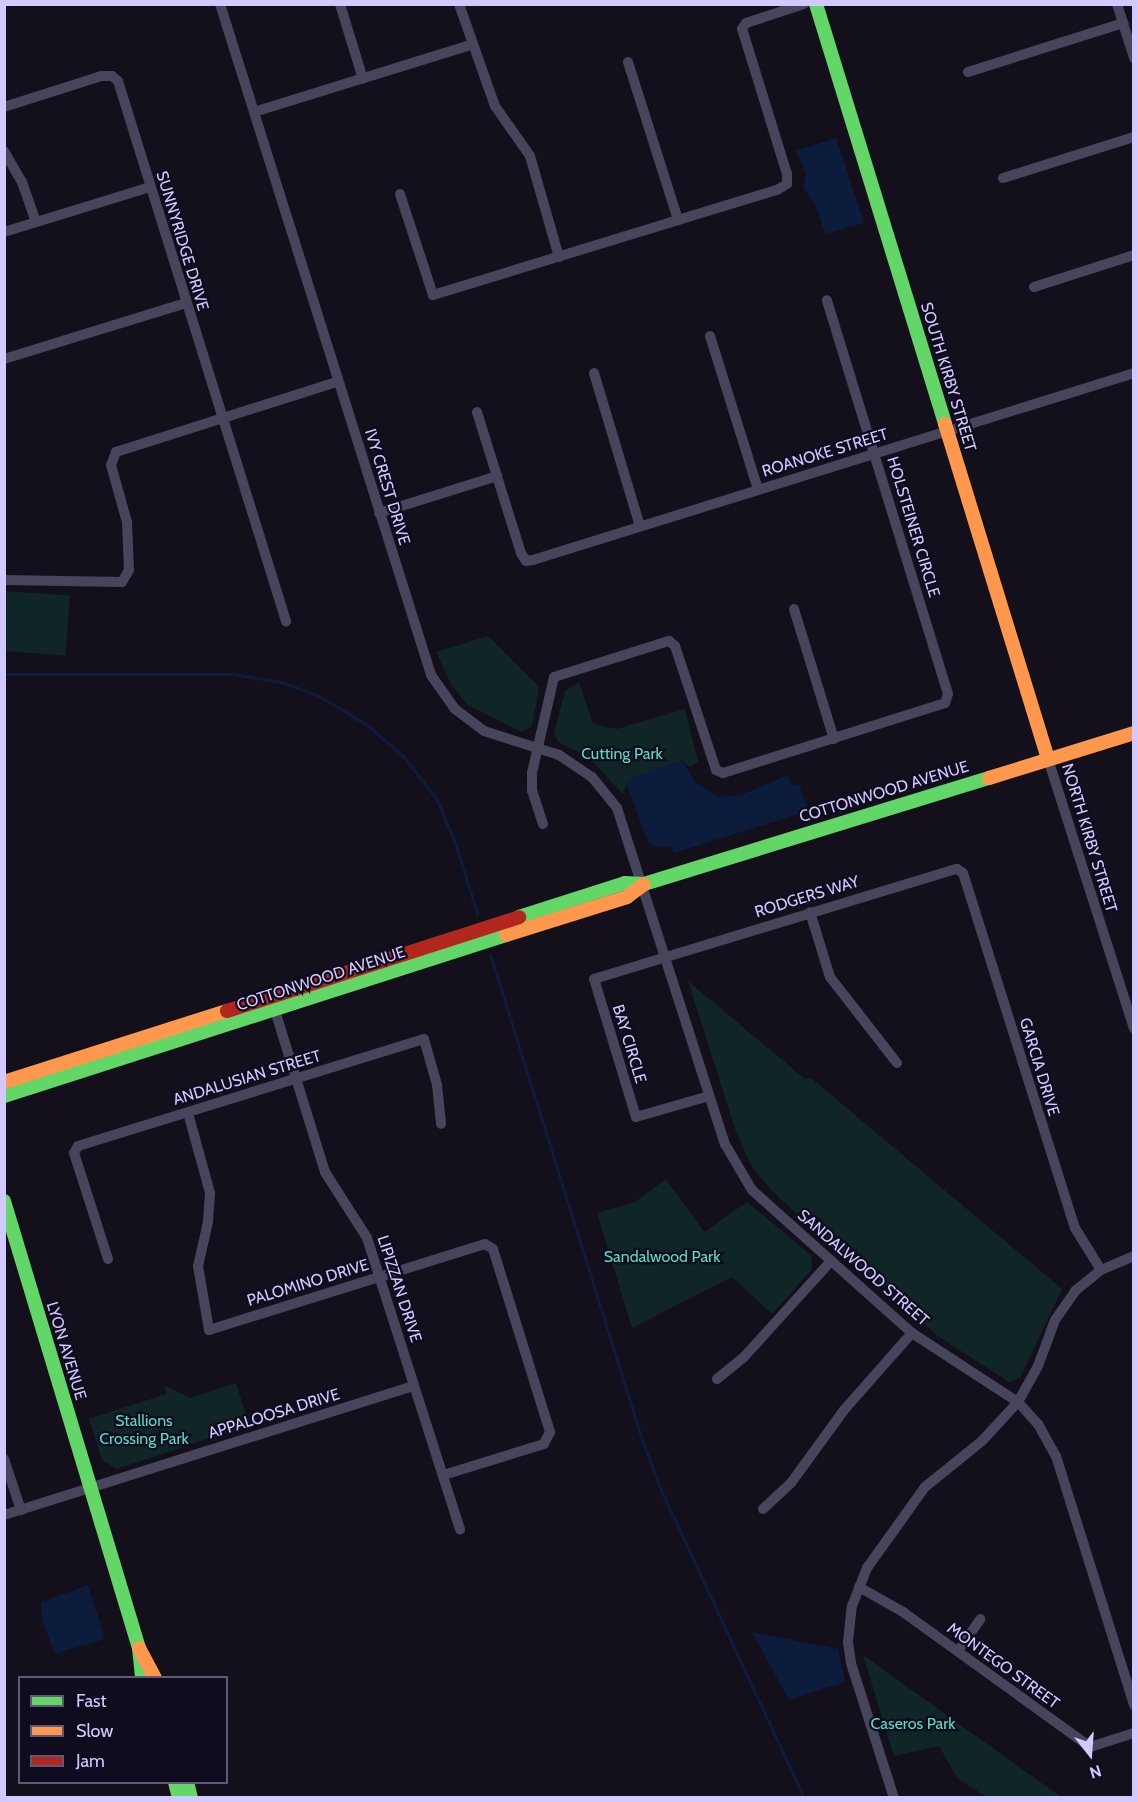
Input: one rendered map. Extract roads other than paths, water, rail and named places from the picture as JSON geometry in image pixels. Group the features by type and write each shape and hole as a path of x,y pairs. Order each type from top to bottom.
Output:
{"main road":[{"name":"SOUTH KIRBY STREET","path":"816,4 1048,759"},
{"name":"COTTONWOOD AVENUE","path":"4,1082 273,1005 627,897 644,884 1134,733"},
{"name":"COTTONWOOD AVENUE","path":"4,1096 273,1005"},
{"name":"LYON AVENUE","path":"4,1201 139,1648 142,1676"},
{"name":"LYON AVENUE","path":"139,1648 154,1676"}],"street":[{"name":"IVY CREST DRIVE","path":"220,4 424,655 441,692 484,731 537,748 577,765 605,792 625,826 644,884"},
{"path":"340,4 363,79"},
{"path":"459,4 471,45 495,106 530,156 559,257"},
{"path":"400,194 433,295 787,184 787,174 742,29 746,23 804,4"},
{"path":"1117,4 1134,58"},
{"path":"969,72 1123,23"},
{"path":"254,112 471,45"},
{"path":"628,62 678,220"},
{"name":"SUNNYRIDGE DRIVE","path":"4,107 112,76 118,81 286,621"},
{"path":"1003,178 1134,137"},
{"path":"4,151 22,182 36,222"},
{"path":"4,232 150,187"},
{"path":"1034,287 1134,255"},
{"name":"HOLSTEINER CIRCLE","path":"827,300 948,694 945,703 834,739"},
{"path":"4,359 186,303"},
{"path":"710,336 758,489"},
{"path":"594,373 640,526"},
{"name":"ROANOKE STREET","path":"497,476 526,561 1134,373"},
{"path":"4,580 117,584 125,579 127,522 111,465 113,456 120,449 337,382"},
{"path":"379,513 497,476 477,412"},
{"path":"543,824 531,782 554,677 669,641 675,646 716,770 723,772 834,739 794,609"},
{"name":"NORTH KIRBY STREET","path":"1048,759 1134,1029"},
{"name":"RODGERS WAY","path":"666,957 957,869"},
{"name":"GARCIA DRIVE","path":"957,869 963,873 1069,1212 1082,1242 1101,1270"},
{"name":"SANDALWOOD STREET","path":"644,884 725,1144 742,1177 764,1202 912,1333 1018,1402 1038,1424 1056,1456 1134,1705"},
{"path":"810,912 830,977 897,1063"},
{"name":"BAY CIRCLE","path":"666,957 594,979 636,1117 709,1096"},
{"name":"LIPIZZAN DRIVE","path":"273,1005 325,1172 338,1197 361,1225 380,1277 460,1530"},
{"name":"ANDALUSIAN STREET","path":"108,1259 74,1153 78,1146 424,1039 437,1085 441,1124"},
{"name":"PALOMINO DRIVE","path":"188,1113 210,1193 208,1222 198,1266 209,1330 485,1244 493,1249 550,1432 544,1444 443,1475"},
{"path":"894,1797 851,1663 849,1624 859,1587 867,1568 925,1487 982,1441 1018,1402 1064,1305 1101,1270 1134,1257"},
{"path":"717,1379 744,1357 831,1261"},
{"path":"763,1509 791,1482 844,1410 912,1333"},
{"name":"APPALOOSA DRIVE","path":"4,1515 414,1386"},
{"path":"4,1459 21,1510"},
{"name":"MONTEGO STREET","path":"859,1587 903,1611 1090,1747 1134,1733"},
{"path":"958,1652 980,1619"}],"water":[{"path":"836,138 864,223 825,234 815,204 803,188 806,174 796,151"},
{"path":"682,760 695,782 719,797 741,795 788,775 792,786 799,784 808,811 674,853 670,847 657,847 648,843 627,785 630,779"},
{"path":"88,1585 105,1639 55,1654 42,1620 41,1602"},
{"path":"752,1632 838,1649 845,1682 789,1700"}],"waterway":[{"path":"4,674 232,674 281,682 319,696 366,724 404,757 436,798 454,840 477,913"},
{"path":"490,954 642,1440 661,1490 804,1798"}],"park label":[{"name":"Cutting Park","path":"622,754"},
{"name":"Sandalwood Park","path":"662,1257"},
{"name":"Stallions Crossing Park","path":"144,1430"},
{"name":"Caseros Park","path":"913,1724"}]}
